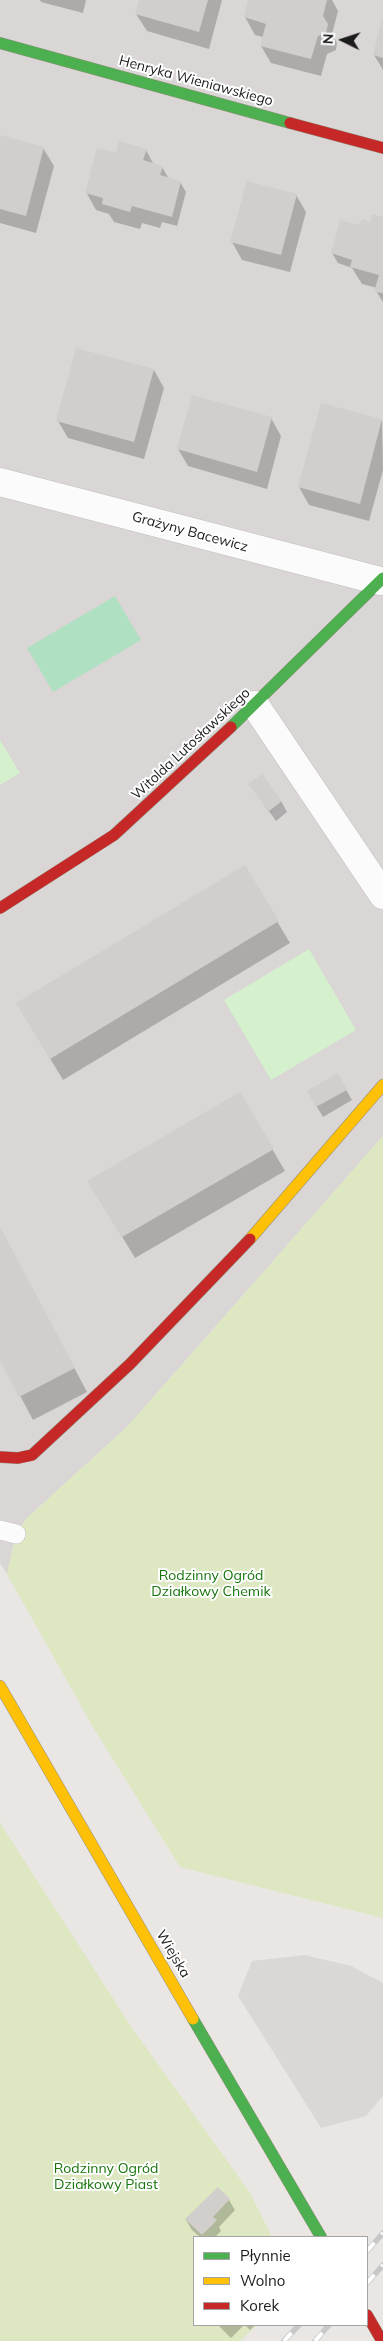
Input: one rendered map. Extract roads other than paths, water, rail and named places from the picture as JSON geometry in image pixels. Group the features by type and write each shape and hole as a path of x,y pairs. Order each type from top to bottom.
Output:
{"street":[{"name":"Henryka Wieniawskiego","path":"0,43 383,148"},
{"name":"Grażyny Bacewicz","path":"0,482 382,580"},
{"name":"Witolda Lutosławskiego","path":"0,908 114,836 255,705 382,580"},
{"path":"255,705 383,895"},
{"path":"0,1457 18,1458 32,1455 130,1364 249,1240 383,1085"},
{"name":"Wiejska","path":"0,1686 47,1770 320,2236"},
{"path":"368,2317 382,2341"}],"railway":[{"path":"368,2250 383,2233"},
{"path":"368,2282 383,2265"},
{"path":"284,2341 298,2326"},
{"path":"315,2341 328,2326"}],"park label":[{"name":"Rodzinny Ogród Działkowy Chemik","path":"211,1584"},
{"name":"Rodzinny Ogród Działkowy Piast","path":"106,2178"}]}
